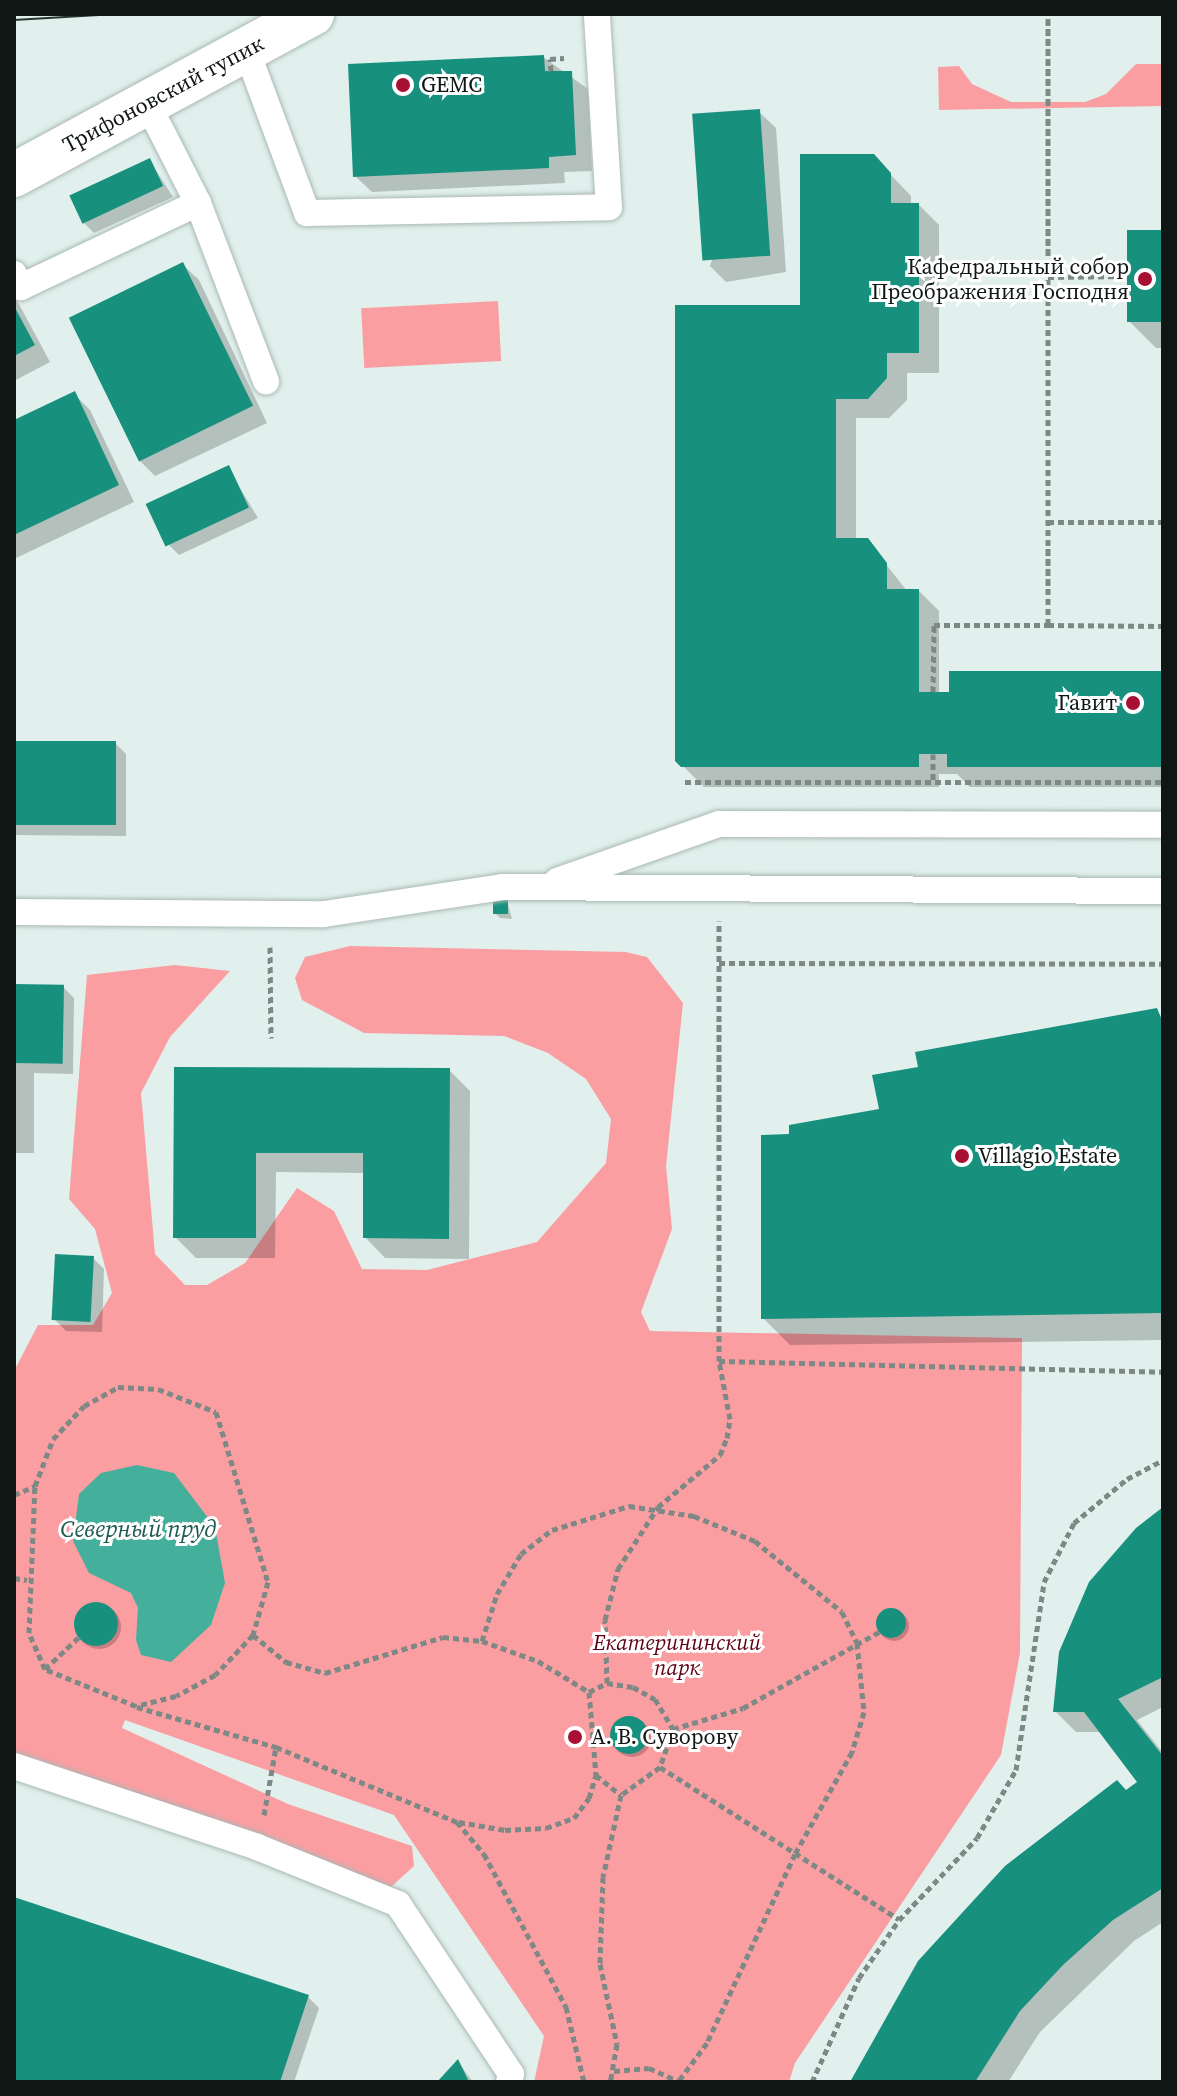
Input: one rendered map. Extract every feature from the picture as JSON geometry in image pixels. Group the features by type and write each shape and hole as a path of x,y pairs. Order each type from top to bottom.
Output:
{"street":[{"name":"Трифоновский тупик","path":"14,175 312,14"}],"lane":[{"path":"246,49 307,213 609,207 597,14"},
{"path":"147,103 198,203 266,381"},
{"path":"14,274 21,287 198,203"},
{"path":"538,887 719,824 1163,825"},
{"path":"14,912 324,914 502,887 1163,891"},
{"path":"14,1766 257,1847 398,1904 511,2074 509,2082"}],"path":[{"path":"1048,14 1048,625"},
{"path":"551,71 550,59 577,58"},
{"path":"1048,277 1127,276"},
{"path":"1048,522 1163,522"},
{"path":"933,692 934,625 1163,626"},
{"path":"933,754 933,782"},
{"path":"685,782 1163,782"},
{"path":"270,914 271,1038"},
{"path":"607,1683 605,1620 618,1569 658,1507 720,1455 730,1419 719,1361 719,963 1163,964"},
{"path":"719,1361 1163,1372"},
{"path":"136,1706 176,1696 215,1675 253,1635 268,1582 216,1412 158,1389 118,1387 84,1406 53,1439 35,1486 27,1580 29,1633 45,1669 136,1706 276,1747 457,1822 505,1830 546,1828 574,1818 589,1798 596,1775 589,1692"},
{"path":"812,2082 859,1978 899,1920 977,1838 1016,1770 1044,1582 1074,1523 1127,1479 1163,1460"},
{"path":"14,1495 35,1486"},
{"path":"482,1641 497,1594 521,1554 541,1538 587,1515 629,1506 658,1507 727,1527 755,1541 842,1612 857,1643 864,1712 852,1752 795,1854 707,2043 678,2082 649,2068 614,2071"},
{"path":"14,1578 27,1580"},
{"path":"673,1729 743,1708 879,1632"},
{"path":"253,1635 286,1662 325,1673 443,1637 482,1641 538,1661 589,1692"},
{"path":"45,1669 79,1637"},
{"path":"589,1692 607,1683 633,1687 655,1699 673,1729 660,1767 621,1795 603,1877 600,1964 614,2021 614,2071 610,2082"},
{"path":"273,1771 276,1747"},
{"path":"660,1767 899,1920"},
{"path":"596,1775 621,1795"},
{"path":"457,1822 484,1854 566,2007 584,2082"}],"green space":[{"path":"1136,64 1163,64 1163,106 939,110 938,67 959,66 972,84 1011,102 1085,102 1106,94"},
{"path":"498,301 501,361 364,368 361,308"},
{"name":"Екатерининский парк","path":"350,946 626,952 647,957 683,1003 666,1166 672,1229 641,1312 650,1331 1022,1338 1020,1653 1001,1755 795,2063 789,2082 534,2082 544,2036 394,1815 125,1720 122,1728 288,1804 412,1846 414,1866 381,1896 14,1764 14,1371 38,1325 93,1325 112,1293 95,1229 69,1199 87,975 175,965 230,971 170,1037 141,1093 155,1254 185,1285 207,1285 245,1263 297,1188 334,1211 362,1269 427,1270 537,1242 606,1163 611,1119 586,1079 548,1053 504,1036 364,1033 302,1000 295,978 305,957"}],"water":[{"name":"Северный пруд","path":"137,1465 174,1473 215,1527 225,1583 211,1625 171,1662 141,1655 136,1640 138,1608 131,1593 89,1573 73,1541 79,1494 101,1473"}],"building":[{"path":"544,55 545,71 572,71 576,155 549,157 549,168 353,177 348,64"},
{"path":"760,109 770,256 702,260 692,114"},
{"path":"800,154 874,154 891,173 891,203 919,203 919,353 887,353 887,378 868,399 836,399 836,538 868,538 887,563 887,589 919,589 919,692 949,692 949,671 1163,671 1163,767 947,767 947,754 919,754 919,767 681,767 675,761 675,305 800,305"},
{"path":"150,158 163,186 82,224 69,196"},
{"name":"Кафедральный собор Преображения Господня","path":"1127,230 1163,230 1163,322 1127,322"},
{"path":"183,262 253,406 139,461 69,318"},
{"path":"14,306 35,345 14,356"},
{"path":"75,391 119,485 14,535 14,420"},
{"path":"229,465 249,508 165,546 146,504"},
{"path":"14,741 116,741 116,825 14,825"},
{"path":"493,899 508,899 508,914 493,914"},
{"path":"14,984 64,985 63,1064 14,1063"},
{"name":"Villagio Estate","path":"1157,1008 1163,1023 1163,1313 761,1319 761,1135 789,1134 789,1125 879,1109 872,1075 918,1067 915,1052"},
{"path":"174,1067 450,1068 449,1239 363,1238 363,1153 256,1153 256,1238 173,1238"},
{"path":"55,1254 94,1256 90,1322 52,1320"},
{"path":"1163,1507 1163,1677 1118,1699 1163,1756 1163,1888 1113,1920 1063,1965 1020,2011 975,2082 850,2082 918,1961 1005,1866 1117,1780 1126,1790 1137,1782 1084,1712 1053,1712 1059,1652 1089,1582 1136,1528"},
{"path":"96,1602 111,1609 118,1624 111,1639 96,1646 81,1639 74,1624 81,1609"},
{"path":"891,1608 902,1612 906,1623 902,1634 891,1638 880,1634 876,1623 880,1612"},
{"path":"629,1716 642,1722 648,1735 642,1748 629,1754 616,1748 610,1735 616,1722"},
{"path":"14,1897 309,1995 280,2082 14,2082"},
{"path":"458,2059 469,2082 437,2082"}],"tram line":[{"path":"14,20 116,14"}],"place":[{"name":"GEMC","path":"403,85"},
{"name":"Кафедральный собор Преображения Господня","path":"1145,279"},
{"name":"Гавит","path":"1133,703"},
{"name":"Villagio Estate","path":"962,1156"},
{"name":"А. В. Суворову","path":"575,1737"}]}
